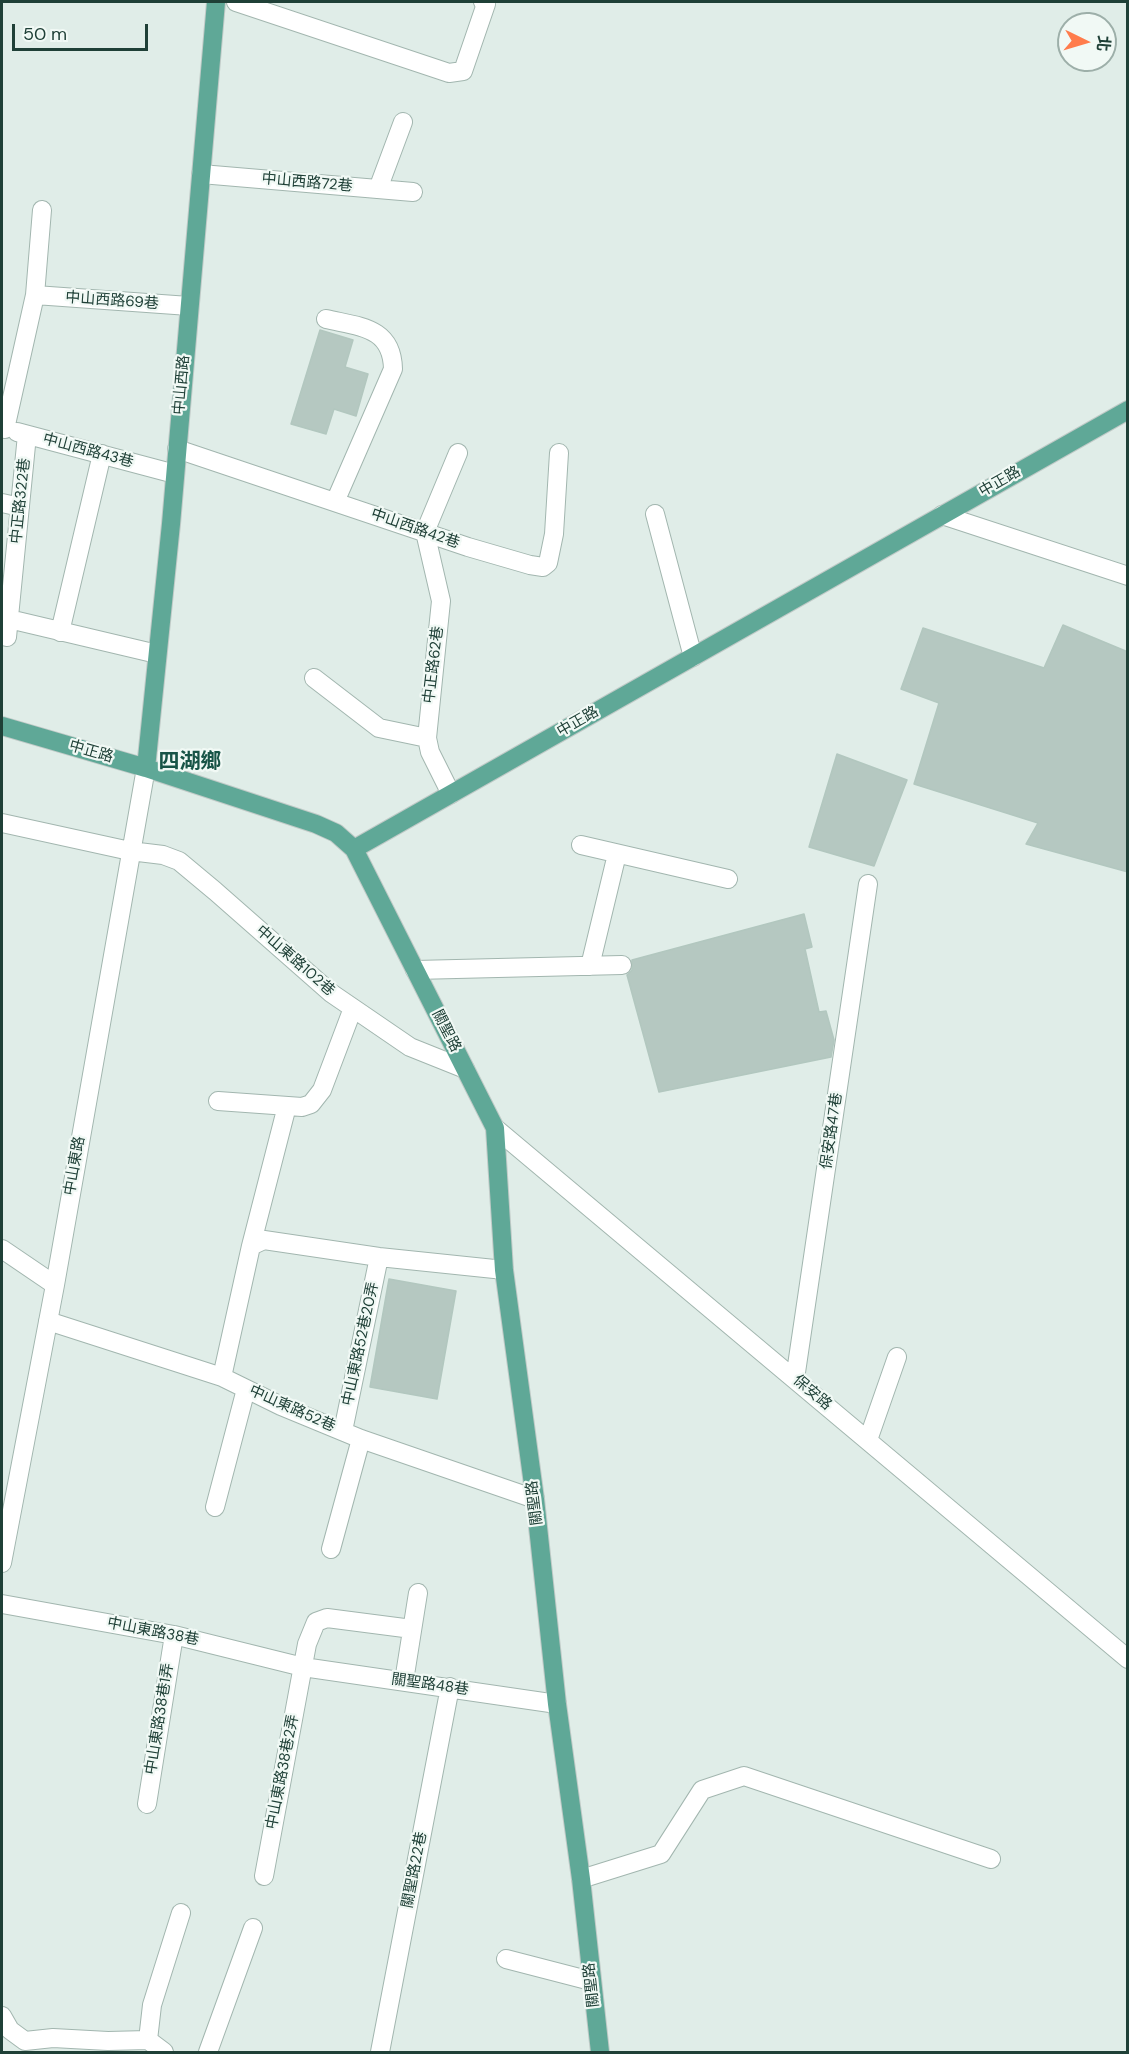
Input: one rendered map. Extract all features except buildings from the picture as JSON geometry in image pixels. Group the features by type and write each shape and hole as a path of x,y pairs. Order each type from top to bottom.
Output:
{"main road":[{"name":"中山西路","path":"146,768 175,474 216,2"},
{"name":"中正路","path":"2,726 146,768 316,824 336,833 354,849 1128,410"},
{"name":"關聖路","path":"354,849 495,1128 504,1270 535,1499 557,1704 581,1879 600,2052"}],"street":[{"path":"236,2 449,73 463,71 486,4 483,2"},
{"path":"378,189 403,122"},
{"name":"中山西路72巷","path":"201,174 413,192"},
{"path":"3,429 35,295 42,210"},
{"name":"中山西路69巷","path":"35,295 189,306"},
{"path":"326,319 364,328 383,337 392,352 393,369 335,502"},
{"name":"中山西路43巷","path":"3,429 175,474"},
{"name":"中正路322巷","path":"3,642 9,619 27,435"},
{"name":"中山西路42巷","path":"177,449 425,532 543,567 548,563 551,555 559,453"},
{"path":"425,532 458,453"},
{"path":"60,632 102,454"},
{"path":"2,503 20,507"},
{"path":"655,514 693,657"},
{"path":"942,515 1128,576"},
{"name":"中正路62巷","path":"425,532 441,601 427,738 430,752 451,794"},
{"path":"9,619 157,654"},
{"path":"314,678 379,728 427,738"},
{"name":"中山東路","path":"2,1563 55,1284 146,768"},
{"name":"中山東路102巷","path":"2,823 163,855 178,861 190,868 331,993 410,1047 465,1069"},
{"path":"581,845 728,879"},
{"path":"590,966 617,854"},
{"name":"保安路47巷","path":"795,1379 868,884"},
{"path":"416,970 622,965"},
{"path":"218,1101 302,1107 311,1104 322,1090 353,1008"},
{"path":"222,1377 251,1246 287,1106"},
{"name":"保安路","path":"495,1128 1128,1659"},
{"path":"251,1246 264,1240 379,1257 504,1270"},
{"path":"2,1249 55,1284"},
{"name":"中山東路52巷20弄","path":"342,1431 379,1257"},
{"name":"中山東路52巷","path":"48,1322 222,1377 281,1406 361,1439 535,1499"},
{"path":"868,1440 897,1357"},
{"path":"215,1507 246,1389"},
{"path":"331,1549 361,1439"},
{"path":"404,1681 418,1593"},
{"name":"中山東路38巷","path":"2,1604 174,1635 303,1667"},
{"name":"中山東路38巷2弄","path":"264,1876 307,1644 316,1622 327,1618 412,1629"},
{"name":"中山東路38巷1弄","path":"147,1804 174,1635"},
{"name":"關聖路48巷","path":"303,1667 557,1704"},
{"name":"關聖路22巷","path":"380,2052 450,1687"},
{"path":"581,1879 661,1854 702,1790 744,1776 992,1858"},
{"path":"148,2040 152,2005 181,1913"},
{"path":"208,2052 253,1928"},
{"path":"506,1959 591,1981"},
{"path":"2,2016 10,2030 25,2041 54,2038 108,2042 148,2040 164,2052"}],"district":[{"name":"四湖鄉","path":"190,762"}]}
